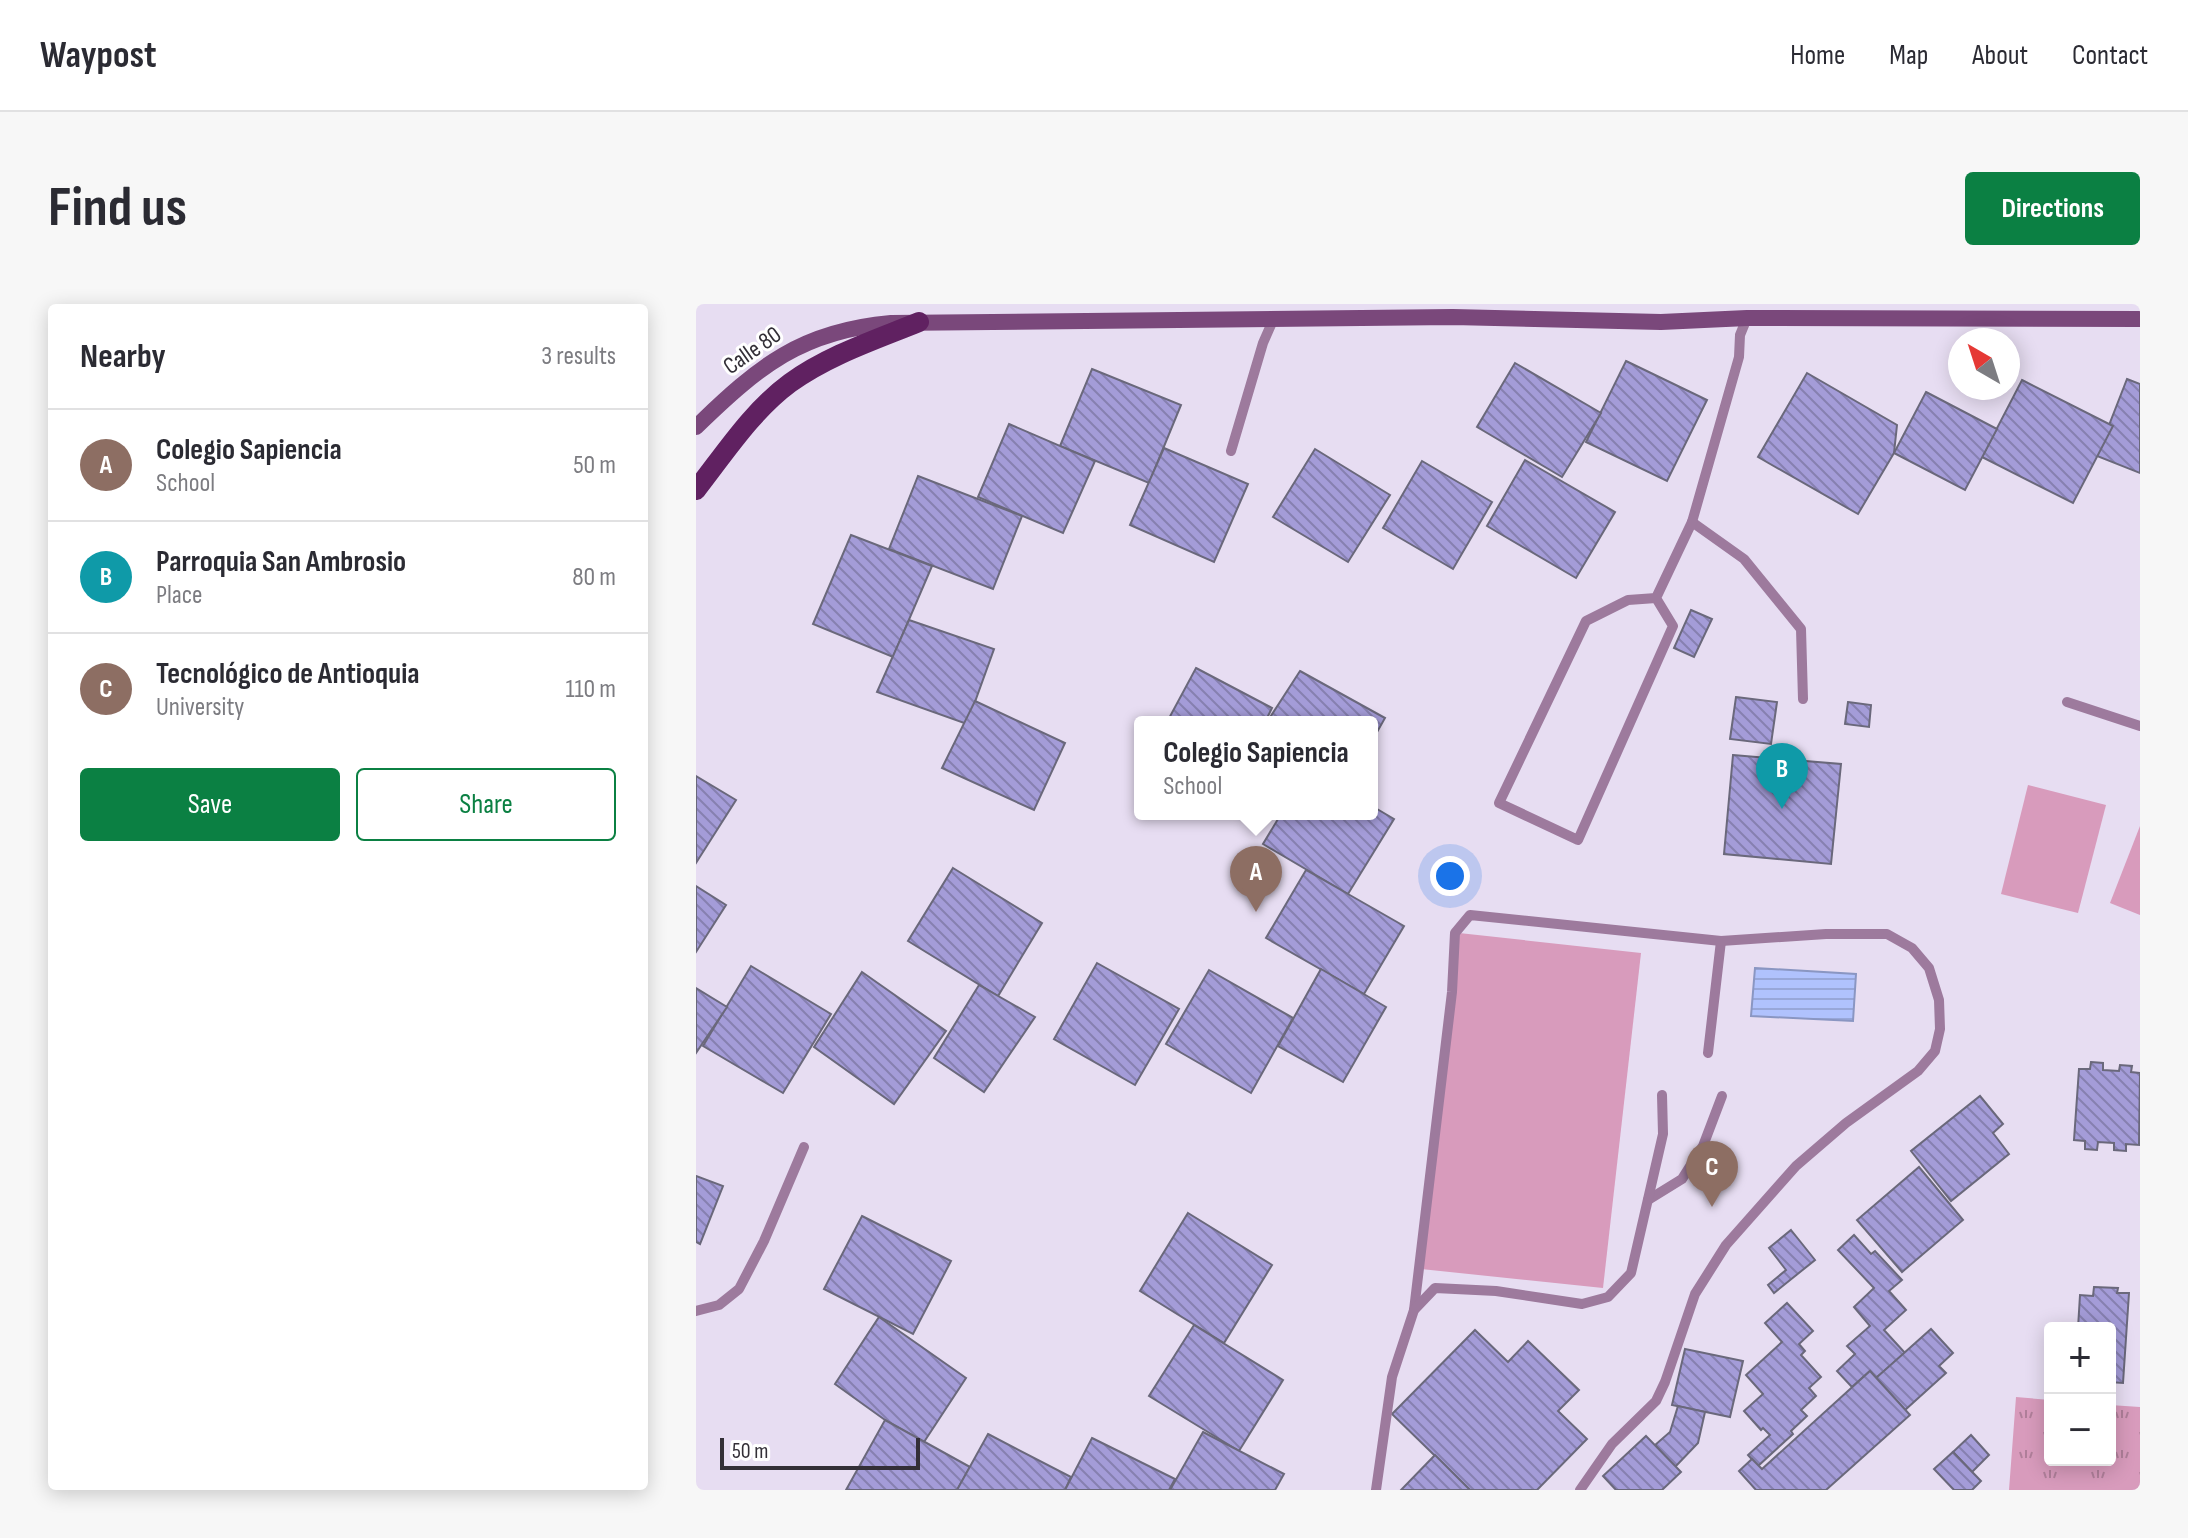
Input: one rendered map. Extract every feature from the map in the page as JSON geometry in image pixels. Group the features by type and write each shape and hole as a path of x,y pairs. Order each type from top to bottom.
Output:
{"main road":[{"name":"Calle 80","path":"696,427 760,368 789,350 825,334 856,326 919,322 1453,317 1661,322 1747,318 2140,319"},
{"path":"696,490 744,428 788,385 834,357 919,322"}],"lane":[{"path":"1231,451 1263,343 1274,318"},
{"path":"1656,598 1692,522 1739,357 1740,335 1747,318"},
{"path":"1692,522 1744,559 1801,629 1803,699"},
{"path":"1656,598 1673,626 1578,840 1499,803 1586,621 1628,600 1656,598"},
{"path":"2067,702 2140,726"},
{"path":"1376,1490 1392,1377 1414,1310 1452,992 1455,933 1470,915 1721,941 1826,934 1887,934 1912,948 1929,968 1939,1000 1940,1029 1935,1051 1918,1071 1846,1123 1796,1166 1726,1245 1695,1294 1656,1401 1612,1444 1580,1490"},
{"path":"1708,1053 1721,941"},
{"path":"1414,1310 1435,1288 1496,1291 1582,1304 1608,1297 1631,1273 1663,1134 1662,1095"},
{"path":"1648,1200 1682,1179 1703,1146 1722,1096"},
{"path":"696,1311 719,1305 739,1289 764,1241 804,1147"}],"green space":[{"path":"2028,785 2106,805 2078,913 2001,894"},
{"path":"2140,826 2140,915 2110,903"},
{"path":"1459,933 1641,953 1603,1288 1421,1269"},
{"path":"2016,1397 2044,1399 2044,1466 2116,1466 2116,1405 2140,1407 2140,1490 2009,1490"}],"water":[{"path":"1755,968 1856,974 1853,1021 1751,1016"}],"building":[{"path":"1626,361 1707,400 1667,481 1586,442"},
{"path":"1515,363 1601,413 1562,477 1477,427"},
{"path":"1092,369 1181,405 1149,483 1060,446"},
{"path":"1807,373 1897,425 1894,453 1858,514 1758,457"},
{"path":"2127,379 2140,384 2140,473 2097,456"},
{"path":"2022,380 2113,426 2073,503 1982,457 2012,400 2020,400"},
{"path":"1926,392 1997,429 1965,490 1894,453"},
{"path":"1009,424 1095,461 1063,533 978,497"},
{"path":"1164,448 1248,484 1214,562 1130,525"},
{"path":"1315,449 1390,495 1348,562 1273,517"},
{"path":"1525,460 1615,512 1576,578 1487,526"},
{"path":"1422,461 1492,502 1453,569 1383,528"},
{"path":"918,476 1022,516 993,589 889,549"},
{"path":"851,535 932,566 893,657 813,624"},
{"path":"1691,610 1712,619 1694,657 1674,648"},
{"path":"909,620 994,649 967,724 877,692"},
{"path":"1196,668 1272,708 1268,716 1170,716"},
{"path":"1300,671 1385,718 1378,730 1378,716 1271,716"},
{"path":"1736,697 1777,702 1771,744 1730,739"},
{"path":"975,701 1065,743 1034,810 942,768"},
{"path":"1848,702 1871,705 1869,727 1845,724"},
{"path":"1733,755 1841,764 1831,864 1724,854"},
{"path":"696,776 736,800 696,863"},
{"path":"1378,810 1394,819 1348,894 1263,844 1277,820 1378,820"},
{"path":"953,868 1042,923 998,996 908,941"},
{"path":"1306,870 1404,926 1364,994 1266,938"},
{"path":"696,886 726,905 696,952"},
{"path":"1097,963 1179,1009 1135,1085 1054,1039"},
{"path":"751,966 831,1014 783,1093 703,1046"},
{"path":"1321,969 1386,1007 1343,1082 1278,1046"},
{"path":"1209,970 1293,1018 1251,1093 1166,1044"},
{"path":"862,972 946,1031 894,1104 814,1047"},
{"path":"979,985 1035,1017 984,1092 934,1058"},
{"path":"696,988 727,1007 696,1053"},
{"path":"2091,1062 2103,1063 2103,1070 2119,1071 2120,1065 2132,1066 2131,1072 2140,1073 2139,1145 2126,1144 2126,1151 2114,1150 2114,1143 2098,1142 2097,1150 2085,1149 2085,1141 2074,1140 2079,1069 2090,1069"},
{"path":"1980,1096 2003,1124 1993,1133 2009,1154 1951,1201 1911,1151"},
{"path":"1919,1167 1963,1220 1902,1272 1857,1220"},
{"path":"696,1176 723,1186 700,1244 696,1242"},
{"path":"1188,1213 1272,1265 1224,1343 1140,1291"},
{"path":"862,1216 951,1261 913,1334 824,1289"},
{"path":"1791,1230 1815,1260 1774,1293 1768,1285 1786,1270 1769,1248"},
{"path":"1854,1235 1871,1254 1875,1251 1902,1280 1889,1291 1906,1310 1884,1330 1905,1353 1876,1378 1870,1371 1852,1387 1837,1371 1855,1354 1847,1346 1870,1326 1854,1307 1874,1288 1838,1250"},
{"path":"2094,1287 2118,1288 2117,1293 2129,1293 2123,1383 2116,1382 2116,1322 2078,1322 2080,1295 2093,1296"},
{"path":"1787,1303 1813,1331 1799,1344 1805,1351 1801,1355 1821,1377 1809,1388 1816,1396 1801,1410 1807,1416 1791,1431 1793,1434 1758,1466 1748,1455 1770,1435 1763,1428 1761,1430 1744,1411 1763,1394 1746,1375 1782,1342 1765,1323"},
{"path":"879,1317 966,1378 924,1442 885,1420 835,1384"},
{"path":"1194,1325 1283,1380 1239,1451 1149,1396"},
{"path":"1931,1329 1953,1353 1939,1366 1946,1373 1905,1410 1876,1378"},
{"path":"1475,1330 1508,1362 1528,1341 1579,1390 1558,1411 1587,1439 1537,1490 1470,1490 1392,1414"},
{"path":"1685,1349 1743,1361 1730,1417 1672,1405"},
{"path":"1870,1371 1910,1415 1826,1490 1756,1490 1739,1471 1752,1459 1762,1469"},
{"path":"1678,1406 1705,1412 1698,1443 1675,1467 1655,1445 1670,1432"},
{"path":"885,1420 970,1467 957,1490 846,1490"},
{"path":"1203,1432 1284,1474 1275,1490 1170,1490"},
{"path":"988,1434 1071,1477 1065,1490 957,1490"},
{"path":"1971,1435 1989,1455 1972,1472 1953,1452"},
{"path":"1646,1436 1681,1472 1662,1490 1616,1490 1603,1476"},
{"path":"1092,1438 1175,1479 1169,1490 1065,1490"},
{"path":"1953,1452 1981,1481 1972,1490 1954,1490 1934,1469"},
{"path":"1435,1455 1470,1490 1401,1490"}],"place":[{"name":"Parroquia San Ambrosio","path":"1782,809"},
{"name":"Colegio Sapiencia","path":"1256,912"},
{"name":"Tecnológico de Antioquia","path":"1712,1207"}]}
